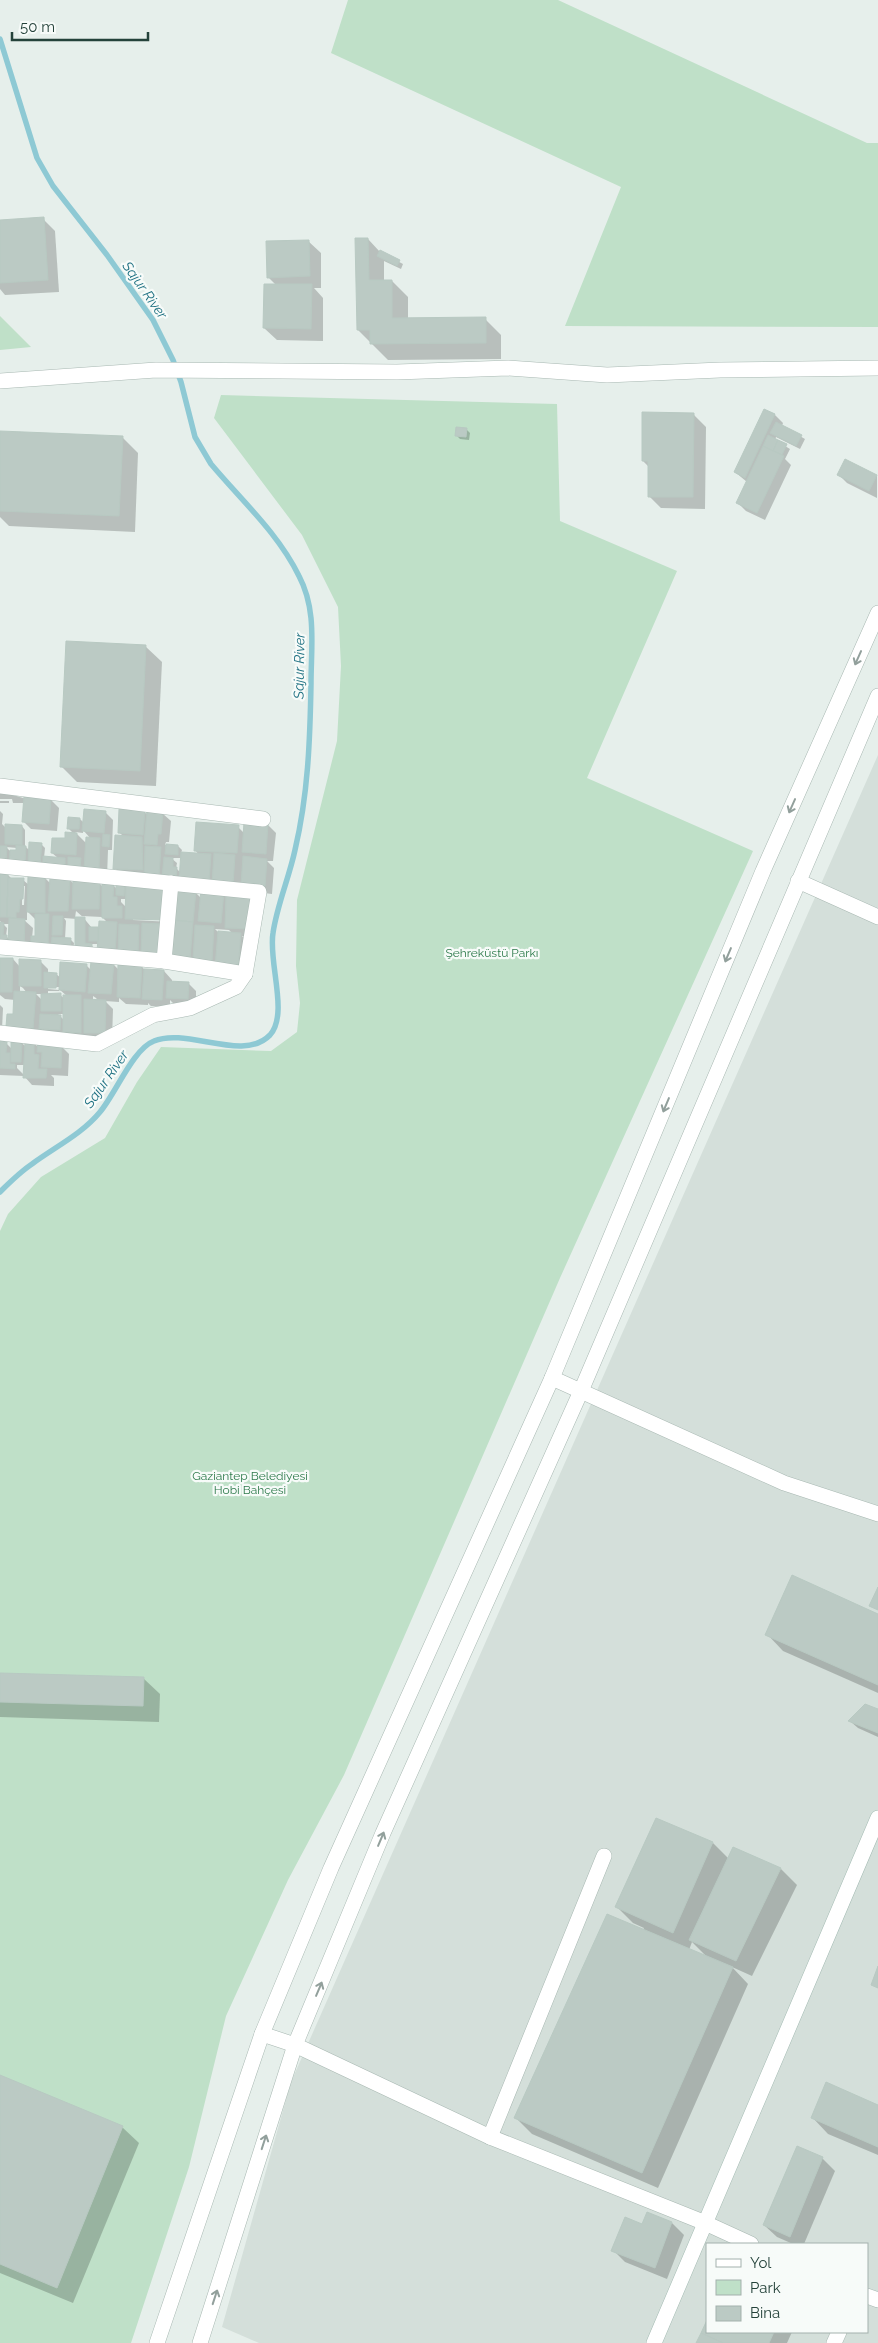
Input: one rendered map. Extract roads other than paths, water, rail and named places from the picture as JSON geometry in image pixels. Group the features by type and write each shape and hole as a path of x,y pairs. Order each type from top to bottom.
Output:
{"street":[{"path":"0,382 156,370 397,372 508,368 607,375 720,370 878,368"},
{"path":"157,2343 262,2034 363,1793 552,1378 763,871 878,613"},
{"path":"202,2342 295,2045 383,1833 581,1391 878,696"},
{"path":"0,786 263,818"},
{"path":"0,866 259,892 245,974 236,987 210,1001 190,1008 152,1015 97,1044 0,1033"},
{"path":"798,881 878,917"},
{"path":"164,960 172,883"},
{"path":"0,947 164,960 245,974"},
{"path":"552,1378 784,1483 878,1514"},
{"path":"654,2343 703,2222 878,1818"},
{"path":"490,2137 604,1856"},
{"path":"262,2034 295,2045 490,2137 703,2222 749,2243"}],"waterway":[{"name":"Sajur River","path":"0,39 37,158 53,186 107,255 153,320 173,360 181,382 195,437 211,464 270,531 290,560 305,589 312,629 311,705 306,788 292,860 273,933 272,945 278,1001 278,1014 275,1026 270,1035 259,1043 245,1046 230,1046 182,1038 167,1038 154,1041 146,1046 132,1062 106,1104 93,1120 77,1134 23,1170 0,1192"}],"park label":[{"name":"Şehreküstü Parkı","path":"492,953"},
{"name":"Gaziantep Belediyesi Hobi Bahçesi","path":"250,1483"}]}
